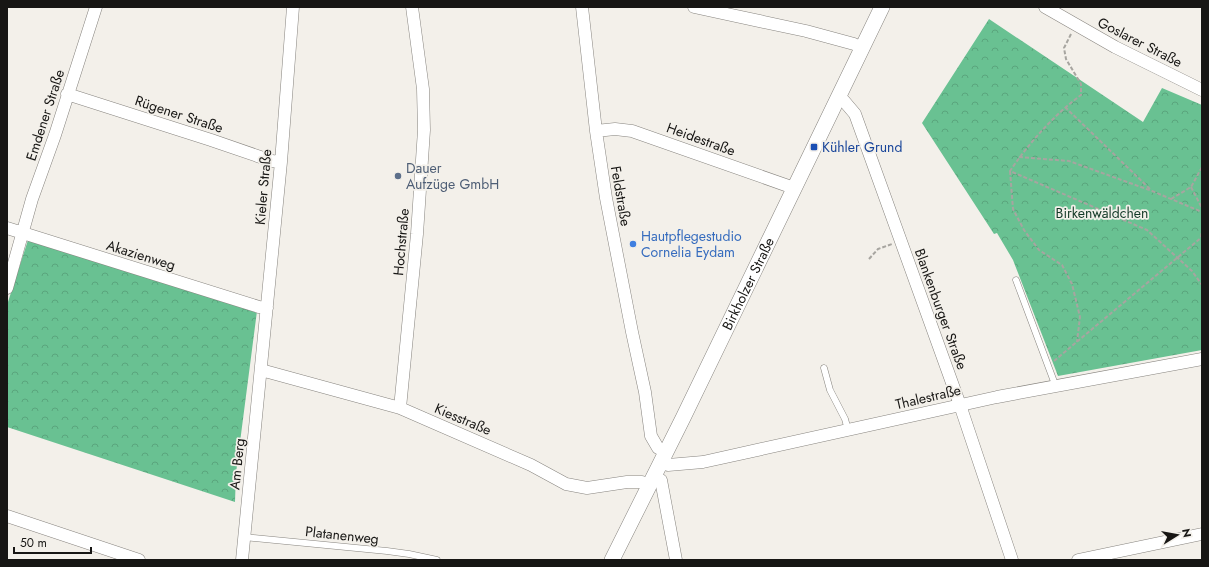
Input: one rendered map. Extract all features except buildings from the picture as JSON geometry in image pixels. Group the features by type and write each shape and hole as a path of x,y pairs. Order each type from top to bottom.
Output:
{"street":[{"name":"Emdener Straße","path":"7,288 32,199 55,136 67,94 96,7"},
{"name":"Kieler Straße","path":"261,370 281,162 293,7"},
{"name":"Hochstraße","path":"400,408 418,234 424,130 423,89 412,7"},
{"name":"Feldstraße","path":"582,7 596,131 606,198 645,392 651,436 663,457"},
{"path":"694,7 806,31 854,44 862,48"},
{"name":"Birkholzer Straße","path":"612,560 882,7"},
{"name":"Goslarer Straße","path":"1045,7 1076,26 1145,63 1202,90"},
{"name":"Rügener Straße","path":"67,94 272,161 281,162"},
{"name":"Blankenburger Straße","path":"838,98 844,101 855,114 960,405 1012,560"},
{"name":"Heidestraße","path":"596,131 615,129 632,131 794,188"},
{"name":"Akazienweg","path":"7,228 259,307 267,308"},
{"name":"Thalestraße","path":"663,457 668,465 703,462 960,405 1202,359"},
{"name":"Kiesstraße","path":"261,370 400,408 531,465 566,484 587,488 627,482 651,481"},
{"name":"Am Berg","path":"242,560 261,370"},
{"path":"651,481 661,480 676,560"},
{"path":"7,516 139,560"},
{"path":"1078,560 1202,534"}],"lane":[{"path":"1016,280 1056,387"},
{"path":"824,368 830,390 845,418 848,430"},
{"name":"Platanenweg","path":"244,537 387,551 437,560"}],"path":[{"path":"1076,26 1064,48 1066,59 1081,84 1080,95 1065,107 1019,157 1010,170 1013,209 1024,230 1039,250 1062,265 1072,284 1080,317 1077,342"},
{"path":"1065,107 1152,191"},
{"path":"1019,157 1069,161 1152,191 1202,212"},
{"path":"1171,199 1191,187 1202,167"},
{"path":"1010,170 1147,230 1192,271 1202,285"},
{"path":"1191,187 1202,208"},
{"path":"1048,366 1202,237 1202,230"},
{"path":"869,259 878,249 900,241"}],"green space":[{"name":"Birkenwäldchen","path":"989,19 1143,122 1162,88 1202,105 1202,350 1058,376 1013,260 997,233 994,234 922,123"},
{"path":"29,237 257,311 236,473 235,502 7,427 7,305"}],"place":[{"name":"Kühler Grund","path":"814,147"},
{"name":"Dauer Aufzüge GmbH","path":"398,176"},
{"name":"Hautpflegestudio Cornelia Eydam","path":"633,244"}]}
